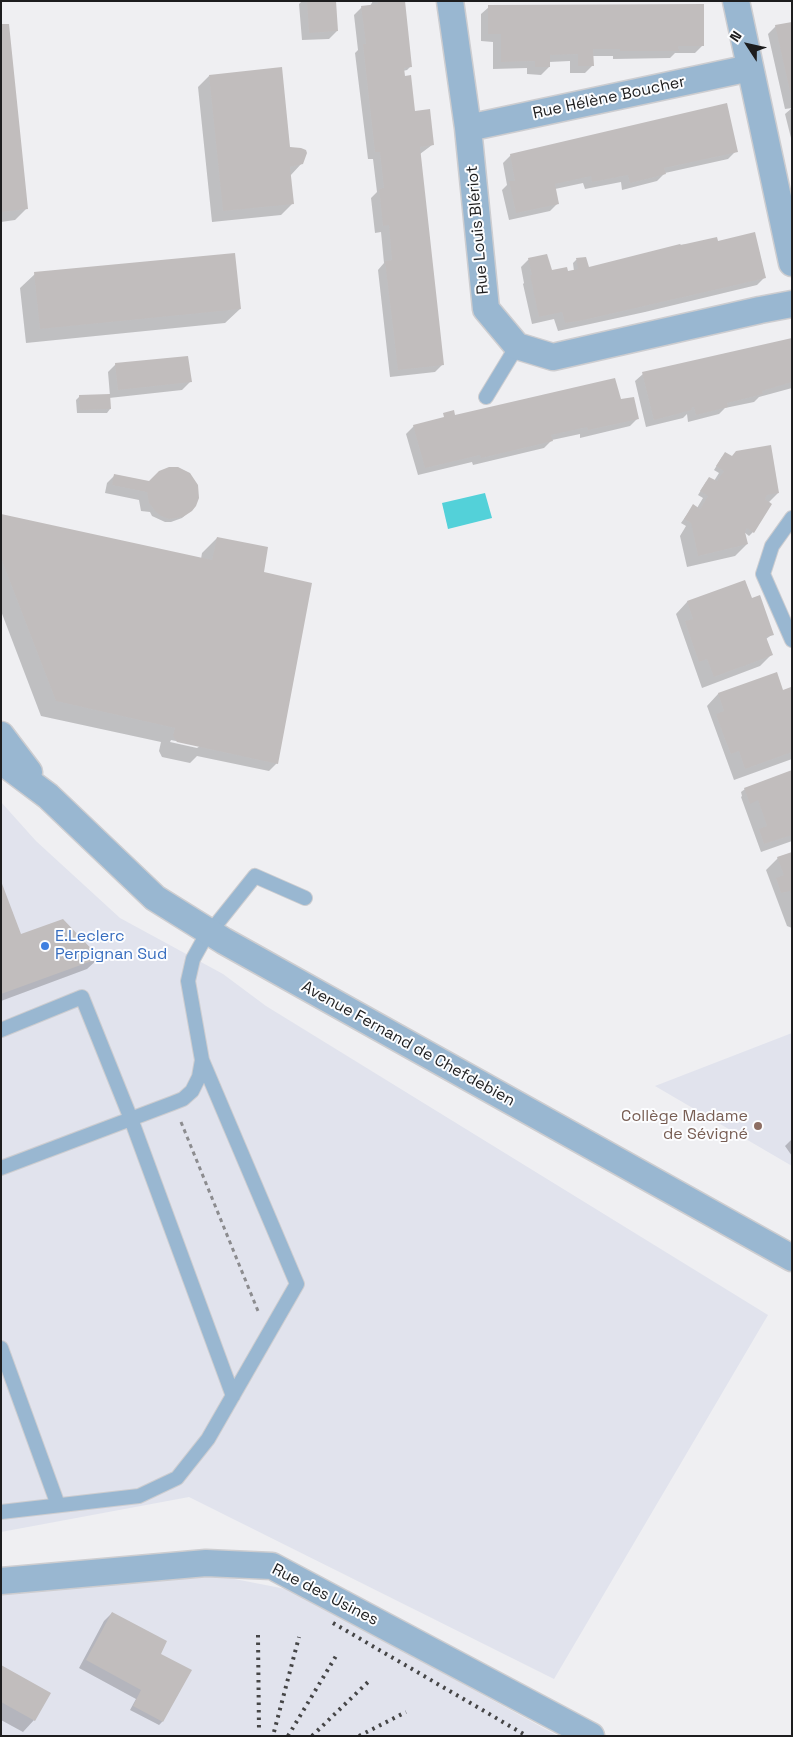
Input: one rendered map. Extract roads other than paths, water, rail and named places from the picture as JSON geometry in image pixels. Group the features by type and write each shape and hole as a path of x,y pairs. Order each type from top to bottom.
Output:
{"street":[{"name":"Rue Louis Blériot","path":"450,1 468,128 486,309 517,346"},
{"path":"736,1 792,263"},
{"name":"Rue Hélène Boucher","path":"468,128 750,68"},
{"path":"517,346 553,357 792,304"},
{"name":"Avenue Fernand de Chefdebien","path":"1,736 48,796"},
{"name":"Avenue Fernand de Chefdebien","path":"1,762 48,796 155,898 210,932 792,1258"},
{"name":"Rue des Usines","path":"1,1582 206,1563 272,1566 591,1736"}],"lane":[{"path":"486,397 517,346"},
{"path":"792,518 772,546 763,574 792,640"},
{"path":"1,1512 138,1496 177,1478 208,1438 297,1284 202,1060 188,981 193,959 210,932 255,876 305,898"},
{"path":"1,1030 82,997 131,1119 233,1396"},
{"path":"1,1168 182,1099 192,1091 199,1077 202,1060"},
{"path":"1,1348 58,1505"}],"water":[{"path":"485,493 492,518 448,529 442,503"}],"railway":[{"path":"333,1623 527,1736"},
{"path":"258,1635 259,1732"},
{"path":"274,1732 299,1637"},
{"path":"288,1736 336,1656"},
{"path":"312,1736 368,1682"},
{"path":"359,1736 406,1712"}],"place":[{"name":"E.Leclerc Perpignan Sud","path":"45,946"},
{"name":"Collège Madame de Sévigné","path":"758,1126"}]}
